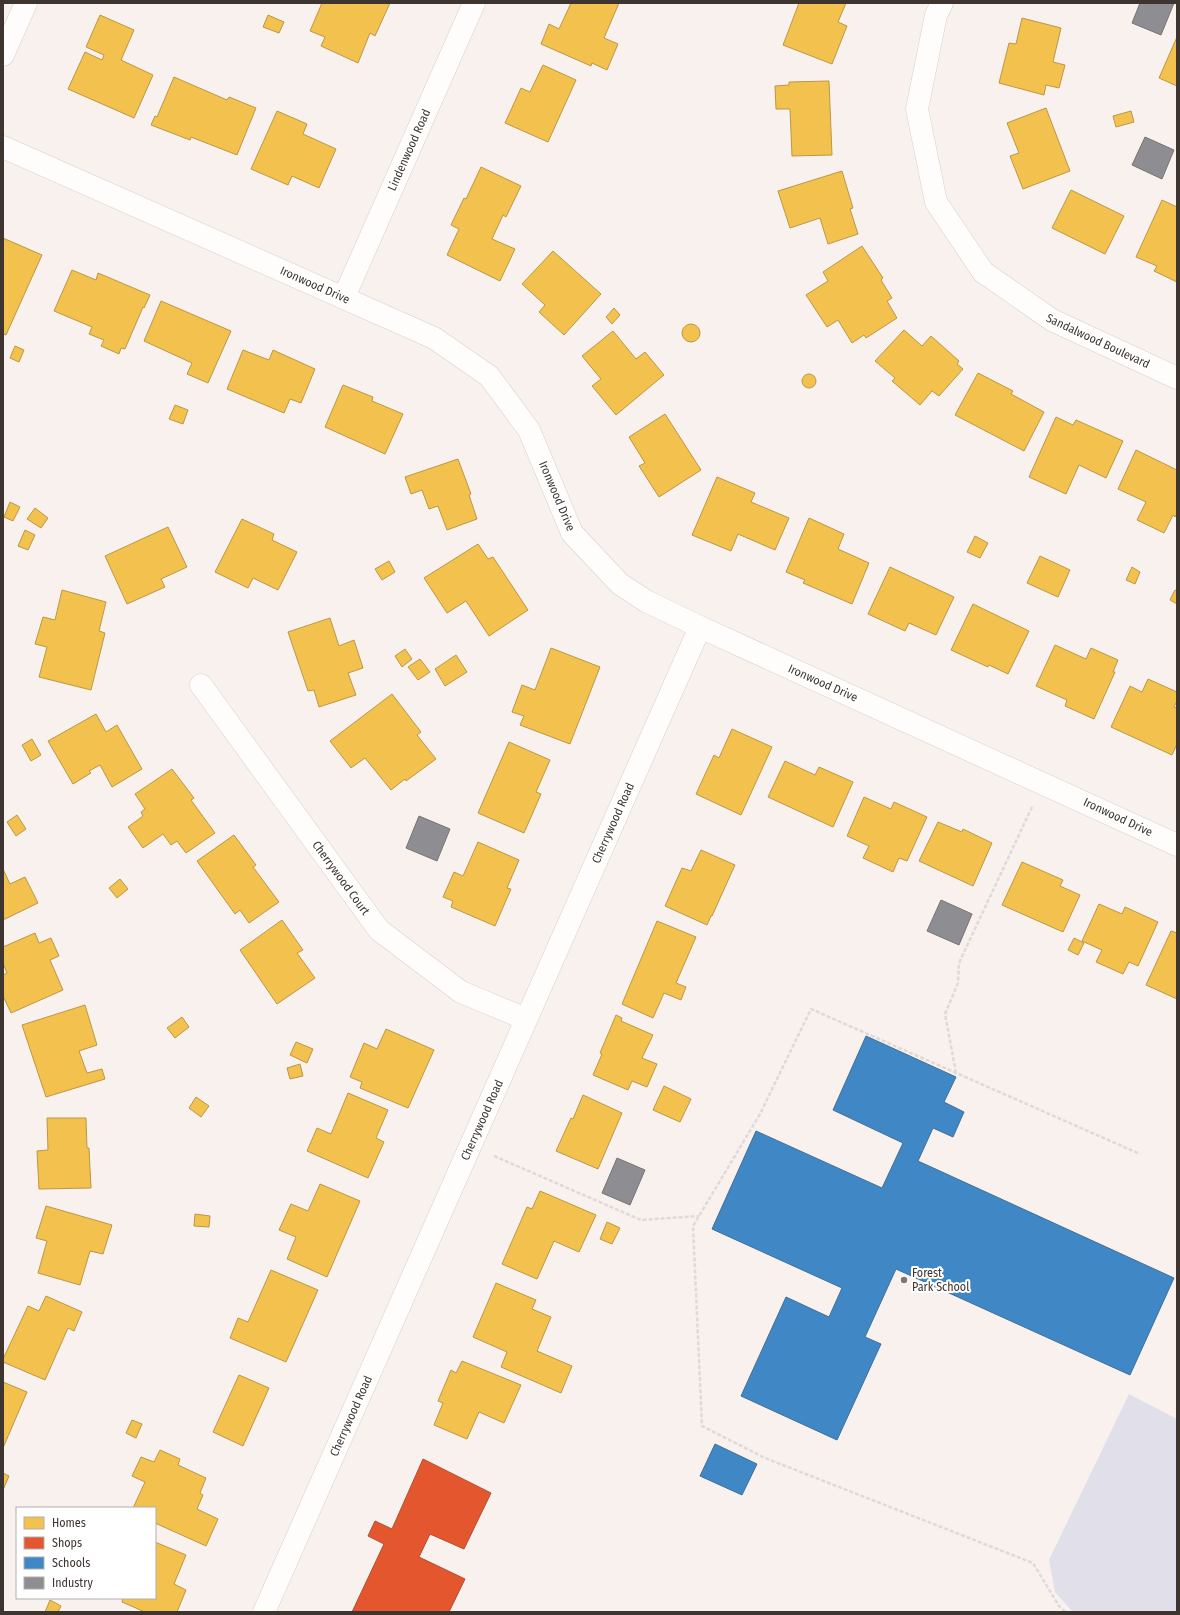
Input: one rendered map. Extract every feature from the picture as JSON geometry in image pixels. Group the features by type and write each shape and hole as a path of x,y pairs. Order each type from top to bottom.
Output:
{"street":[{"path":"3,55 26,3"},
{"name":"Lindenwood Road","path":"344,298 474,3"},
{"name":"Sandalwood Boulevard","path":"942,3 936,15 917,109 936,202 982,272 1052,320 1177,378"},
{"name":"Ironwood Drive","path":"3,147 434,338 489,376 529,430 572,533 620,584 646,601 1177,845"},
{"name":"Cherrywood Road","path":"264,1612 700,627"},
{"name":"Cherrywood Court","path":"201,685 379,930 461,992 526,1019"}],"path":[{"path":"956,1073 945,1014 958,983 959,963 1043,783"},
{"path":"1065,1612 1059,1606 1032,1563 765,1458 702,1426 693,1226 760,1114 811,1009 1140,1154"},
{"path":"471,1146 641,1220 699,1216"}],"shaded area":[{"path":"1129,1394 1177,1419 1177,1612 1073,1612 1055,1592 1049,1560"}],"building: Homes":[{"path":"322,3 390,3 375,36 370,33 358,63 321,46 325,37 310,31"},
{"path":"571,3 619,3 604,38 618,44 607,70 592,63 591,66 541,44 549,24 559,29"},
{"path":"799,3 846,3 838,22 847,26 832,64 783,45"},
{"path":"100,15 134,30 121,60 153,75 134,118 68,89 85,52 102,60 104,55 86,47"},
{"path":"268,15 284,22 279,33 263,27"},
{"path":"1022,18 1061,28 1053,62 1065,65 1059,88 1046,85 1044,95 999,83 1009,43 1016,44"},
{"path":"1177,37 1177,86 1159,78"},
{"path":"543,65 576,80 548,142 505,123 521,88 530,92"},
{"path":"174,77 227,100 229,97 256,108 237,155 191,137 190,140 151,125 155,116 157,117"},
{"path":"829,81 832,155 792,156 790,109 776,109 775,86 789,85 789,82"},
{"path":"1046,108 1070,171 1023,189 1010,156 1019,153 1007,123"},
{"path":"277,111 307,124 303,134 336,149 319,188 292,176 288,185 251,169"},
{"path":"1131,111 1134,122 1116,127 1113,116"},
{"path":"481,167 521,186 506,217 503,215 492,239 515,249 500,281 447,255 459,229 451,225 464,198 466,199"},
{"path":"842,171 853,208 850,209 858,234 828,244 820,218 790,228 778,191"},
{"path":"1071,190 1124,216 1105,254 1052,228"},
{"path":"1162,200 1177,207 1177,282 1154,271 1157,266 1136,257"},
{"path":"3,238 42,255 6,335 3,334"},
{"path":"862,246 883,278 881,280 892,298 887,301 897,318 866,338 864,335 852,343 838,320 827,327 806,295 828,281 823,272"},
{"path":"553,251 601,294 564,335 539,312 545,305 522,284"},
{"path":"72,270 96,280 98,273 150,295 144,308 143,307 125,349 121,348 119,354 101,346 104,340 89,334 92,327 54,311"},
{"path":"161,301 231,331 208,383 187,374 192,363 144,341"},
{"path":"614,308 620,315 612,324 606,317"},
{"path":"687,324 695,324 700,329 698,340 695,342 687,342 682,337 682,329"},
{"path":"904,330 922,346 931,336 959,361 957,364 963,369 939,396 932,391 920,405 892,381 895,378 875,361"},
{"path":"613,331 636,359 645,352 664,375 616,415 592,386 601,379 582,356"},
{"path":"15,346 24,350 19,362 10,358"},
{"path":"243,350 269,360 273,350 315,369 301,403 290,399 284,413 227,389"},
{"path":"978,373 1013,391 1011,394 1044,412 1024,451 955,415"},
{"path":"806,374 812,374 816,378 816,384 812,388 806,388 802,384 802,378"},
{"path":"343,385 373,397 372,401 403,414 385,454 325,427"},
{"path":"175,405 188,410 183,424 169,419"},
{"path":"665,414 701,470 659,497 639,466 645,463 629,437"},
{"path":"1056,417 1073,425 1076,420 1123,441 1106,478 1079,465 1066,494 1029,477"},
{"path":"1136,450 1177,470 1177,513 1175,517 1173,515 1164,533 1137,520 1146,502 1118,489"},
{"path":"458,459 471,494 469,495 477,519 447,530 438,506 429,509 422,490 411,494 405,477"},
{"path":"717,477 755,493 751,502 789,518 775,550 738,534 731,551 692,535"},
{"path":"10,502 20,507 13,521 4,517"},
{"path":"35,508 48,518 41,528 27,519"},
{"path":"809,518 844,534 838,549 869,563 852,604 803,583 805,580 786,572"},
{"path":"242,519 274,534 272,540 297,552 278,590 253,578 248,588 215,572"},
{"path":"168,527 187,567 161,579 165,587 127,604 105,556"},
{"path":"25,530 35,535 28,550 18,546"},
{"path":"975,536 988,543 980,558 967,552"},
{"path":"478,544 488,559 493,557 528,610 489,636 466,601 447,613 424,578"},
{"path":"1040,556 1070,570 1058,597 1027,583"},
{"path":"389,561 395,572 382,580 375,569"},
{"path":"890,567 954,597 936,635 909,623 905,631 868,614"},
{"path":"1132,567 1140,572 1135,584 1126,580"},
{"path":"62,590 106,602 99,631 105,633 91,690 39,677 47,647 35,644 43,617 55,620"},
{"path":"1175,590 1177,591 1177,604 1170,600"},
{"path":"973,604 1029,631 1008,674 989,665 988,667 951,650"},
{"path":"330,618 339,646 354,640 363,668 348,673 356,695 319,707 314,690 308,691 288,632"},
{"path":"1055,645 1086,659 1091,648 1118,660 1113,672 1115,672 1094,719 1065,706 1067,700 1036,686"},
{"path":"551,648 600,667 570,744 520,725 524,716 512,712 522,685 535,690"},
{"path":"405,649 412,659 402,667 395,656"},
{"path":"456,655 467,672 445,686 435,669"},
{"path":"420,659 430,672 418,680 408,667"},
{"path":"1148,679 1177,692 1177,701 1174,707 1177,708 1177,744 1172,755 1111,727 1130,686 1142,692"},
{"path":"392,694 421,732 417,735 436,759 391,790 365,758 351,768 330,741"},
{"path":"96,714 106,732 117,725 142,769 112,787 100,765 89,771 91,773 73,784 48,741"},
{"path":"732,729 772,747 741,815 696,794 714,755 719,758"},
{"path":"32,739 41,755 31,761 22,745"},
{"path":"509,742 550,760 536,792 541,794 524,833 478,813"},
{"path":"785,761 815,775 819,767 853,782 833,827 768,797"},
{"path":"172,769 194,798 191,800 215,833 186,853 177,841 171,845 163,834 143,848 128,827 143,816 141,812 145,809 135,794"},
{"path":"864,797 891,809 894,802 927,817 907,861 899,858 893,872 863,858 869,846 847,836"},
{"path":"17,815 26,829 16,836 7,822"},
{"path":"938,822 962,832 963,829 992,843 973,886 919,861"},
{"path":"234,835 256,865 253,867 279,902 249,923 240,910 235,914 197,861"},
{"path":"478,842 519,860 507,888 511,889 495,926 451,907 453,901 443,897 454,872 463,876"},
{"path":"701,850 735,865 707,925 665,906 682,868 691,871"},
{"path":"1022,862 1063,880 1060,886 1080,895 1063,932 1002,905"},
{"path":"3,869 10,884 25,877 38,903 3,920"},
{"path":"120,879 128,889 117,898 109,888"},
{"path":"1099,904 1122,914 1125,907 1158,922 1138,966 1129,962 1123,974 1096,962 1102,950 1082,941"},
{"path":"282,920 303,950 297,953 315,978 277,1004 240,950"},
{"path":"657,921 696,937 676,983 686,987 681,1000 664,993 653,1018 622,1004"},
{"path":"1171,931 1177,933 1177,999 1146,985"},
{"path":"35,933 39,943 51,938 59,956 50,960 63,990 11,1013 3,996 3,975 7,973 3,963 3,947"},
{"path":"1074,938 1084,943 1078,955 1068,950"},
{"path":"85,1005 97,1045 79,1051 87,1073 102,1069 105,1079 46,1097 22,1025"},
{"path":"616,1015 622,1018 621,1021 653,1035 642,1058 657,1064 647,1087 632,1081 628,1090 593,1075 602,1054 600,1053"},
{"path":"182,1017 189,1027 175,1038 167,1028"},
{"path":"386,1029 434,1050 408,1108 360,1088 362,1082 350,1077 364,1043 377,1049"},
{"path":"296,1042 313,1049 307,1063 290,1055"},
{"path":"300,1064 303,1076 290,1079 287,1068"},
{"path":"664,1086 691,1099 680,1122 653,1110"},
{"path":"348,1093 388,1110 376,1138 384,1142 368,1178 307,1151 317,1128 331,1134"},
{"path":"583,1095 622,1113 598,1169 556,1151 571,1118 573,1119"},
{"path":"196,1097 209,1106 201,1117 189,1108"},
{"path":"47,1118 86,1118 91,1188 39,1189 37,1151 48,1150"},
{"path":"320,1184 360,1201 327,1277 287,1259 296,1237 279,1230 291,1204 308,1211"},
{"path":"540,1191 596,1215 579,1252 554,1241 537,1279 502,1264 527,1207 532,1209"},
{"path":"46,1206 112,1225 103,1254 90,1251 80,1285 38,1273 47,1241 36,1238"},
{"path":"195,1214 210,1216 209,1227 194,1226"},
{"path":"607,1222 620,1228 612,1244 600,1239"},
{"path":"271,1270 318,1290 286,1362 230,1338 238,1318 248,1322"},
{"path":"496,1283 536,1300 532,1309 551,1317 537,1351 572,1366 561,1393 501,1367 507,1352 473,1337"},
{"path":"46,1296 82,1312 74,1331 68,1328 45,1380 3,1362 3,1359 28,1306 39,1311"},
{"path":"462,1361 521,1385 504,1423 479,1412 467,1439 434,1425 443,1403 438,1401 451,1370 456,1373"},
{"path":"239,1375 269,1388 243,1446 213,1432"},
{"path":"3,1382 27,1392 3,1448"},
{"path":"132,1420 142,1424 136,1438 126,1433"},
{"path":"160,1450 180,1459 178,1465 206,1478 200,1493 203,1495 197,1509 218,1519 206,1546 156,1523 156,1507 133,1507 145,1482 132,1476 141,1457 154,1462"},
{"path":"3,1473 9,1476 3,1490"},
{"path":"156,1542 186,1555 174,1584 186,1590 177,1612 145,1612 122,1602 123,1599 156,1599"},
{"path":"50,1600 61,1606 58,1612 45,1612"}],"building: Shops":[{"path":"423,1459 491,1493 464,1549 430,1534 419,1557 465,1579 449,1612 352,1612 384,1544 368,1536 375,1521 392,1529"}],"building: Schools":[{"path":"866,1036 956,1077 944,1102 964,1112 953,1137 933,1128 918,1161 1174,1278 1130,1375 896,1269 865,1337 881,1344 837,1440 741,1396 786,1297 829,1317 842,1288 712,1229 756,1131 882,1188 903,1143 833,1110"},
{"path":"715,1444 757,1464 742,1495 700,1476"}],"building: Industry":[{"path":"1140,3 1174,3 1161,35 1132,23"},
{"path":"1145,137 1174,150 1162,179 1132,165"},
{"path":"419,816 450,829 437,861 406,848"},
{"path":"941,900 972,914 959,945 927,931"},
{"path":"617,1158 645,1170 630,1205 602,1193"}],"place":[{"name":"Forest Park School","path":"904,1280"}]}
